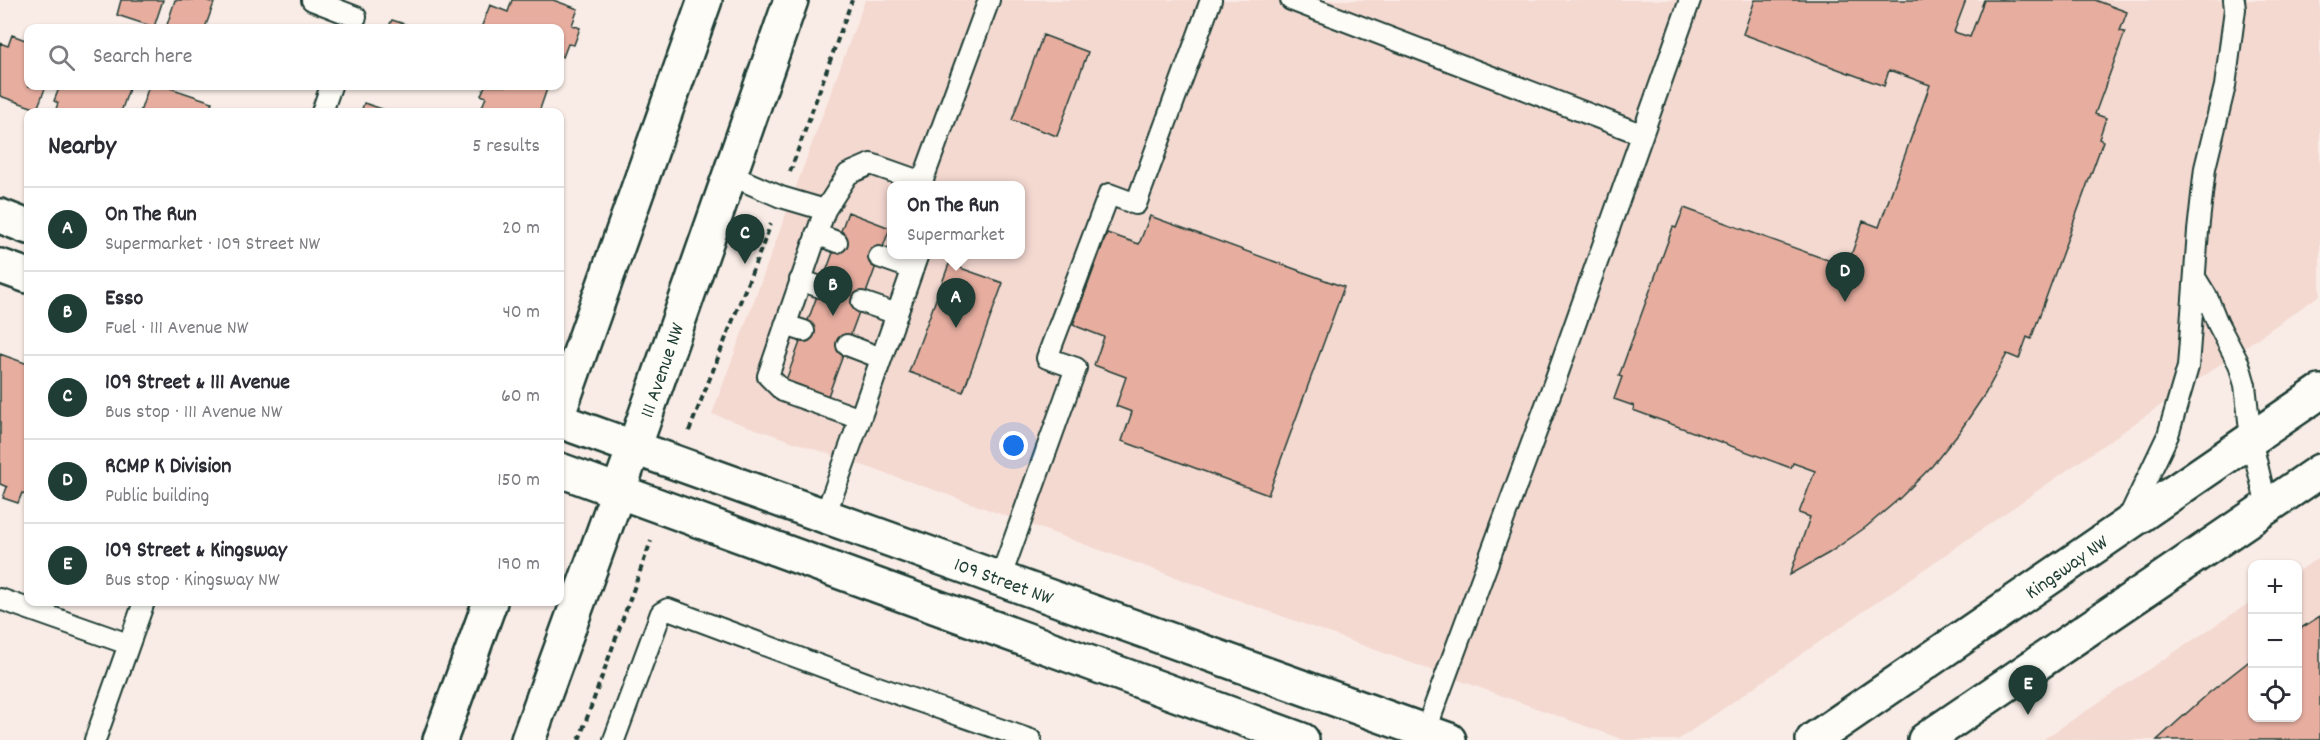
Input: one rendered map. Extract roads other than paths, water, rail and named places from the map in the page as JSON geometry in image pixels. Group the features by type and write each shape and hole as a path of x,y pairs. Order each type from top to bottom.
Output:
{"main road":[{"path":"564,398 705,0"},
{"name":"111 Avenue NW","path":"528,740 634,448 791,0"},
{"path":"0,216 24,225"},
{"path":"0,266 24,275"},
{"name":"Kingsway NW","path":"1813,740 2320,392"},
{"name":"109 Street NW","path":"564,422 1437,736"},
{"path":"1925,740 2320,471"},
{"path":"564,472 1302,740"},
{"path":"440,740 489,606"}],"lane":[{"path":"312,0 357,15"},
{"path":"923,181 989,0"},
{"path":"1000,579 1076,369 1047,358 1109,194 1136,204 1210,0"},
{"path":"1291,0 1641,135"},
{"path":"1437,736 1556,378 1690,0"},
{"path":"2124,526 2168,435 2188,367 2205,168 2225,86 2235,9 2234,0"},
{"path":"323,108 330,90"},
{"path":"860,419 783,391 768,376 795,328 800,280 825,210 848,174 871,164 914,181"},
{"path":"730,175 781,197 825,210"},
{"path":"816,234 837,242"},
{"path":"879,257 887,258"},
{"path":"825,516 916,262 894,259"},
{"path":"2196,279 2208,297 2218,324 2239,364 2245,385 2251,439 2267,507"},
{"path":"800,280 820,287"},
{"path":"862,302 897,314"},
{"path":"847,345 881,358"},
{"path":"0,599 128,644"},
{"path":"95,740 142,606"},
{"path":"614,740 661,613 668,609 869,684 1031,740"}],"place":[{"name":"109 Street & 111 Avenue","path":"745,264"},
{"name":"RCMP K Division","path":"1845,302"},
{"name":"Esso","path":"833,316"},
{"name":"On The Run","path":"956,328"},
{"name":"109 Street & Kingsway","path":"2028,715"}]}
